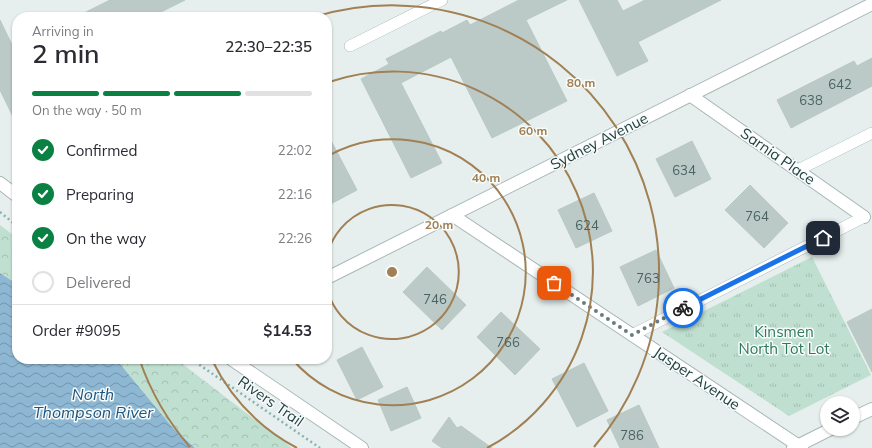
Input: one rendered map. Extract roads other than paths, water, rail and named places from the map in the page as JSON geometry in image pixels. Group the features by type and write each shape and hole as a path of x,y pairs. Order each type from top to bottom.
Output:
{"street":[{"name":"Sydney Avenue","path":"332,275 872,4"},
{"name":"Sarnia Place","path":"690,95 864,217"},
{"path":"0,183 12,192"},
{"name":"Jasper Avenue","path":"452,215 798,447"},
{"path":"239,364 362,448"},
{"path":"860,414 872,408"},
{"path":"798,447 820,435"}],"lane":[{"path":"350,46 442,0"},
{"path":"798,170 872,133"},
{"path":"632,335 864,217"}],"water":[{"name":"North Thompson River","path":"0,273 12,281 12,364 120,364 173,428 195,448 0,448"}],"park label":[{"name":"Kinsmen North Tot Lot","path":"784,340"}]}
